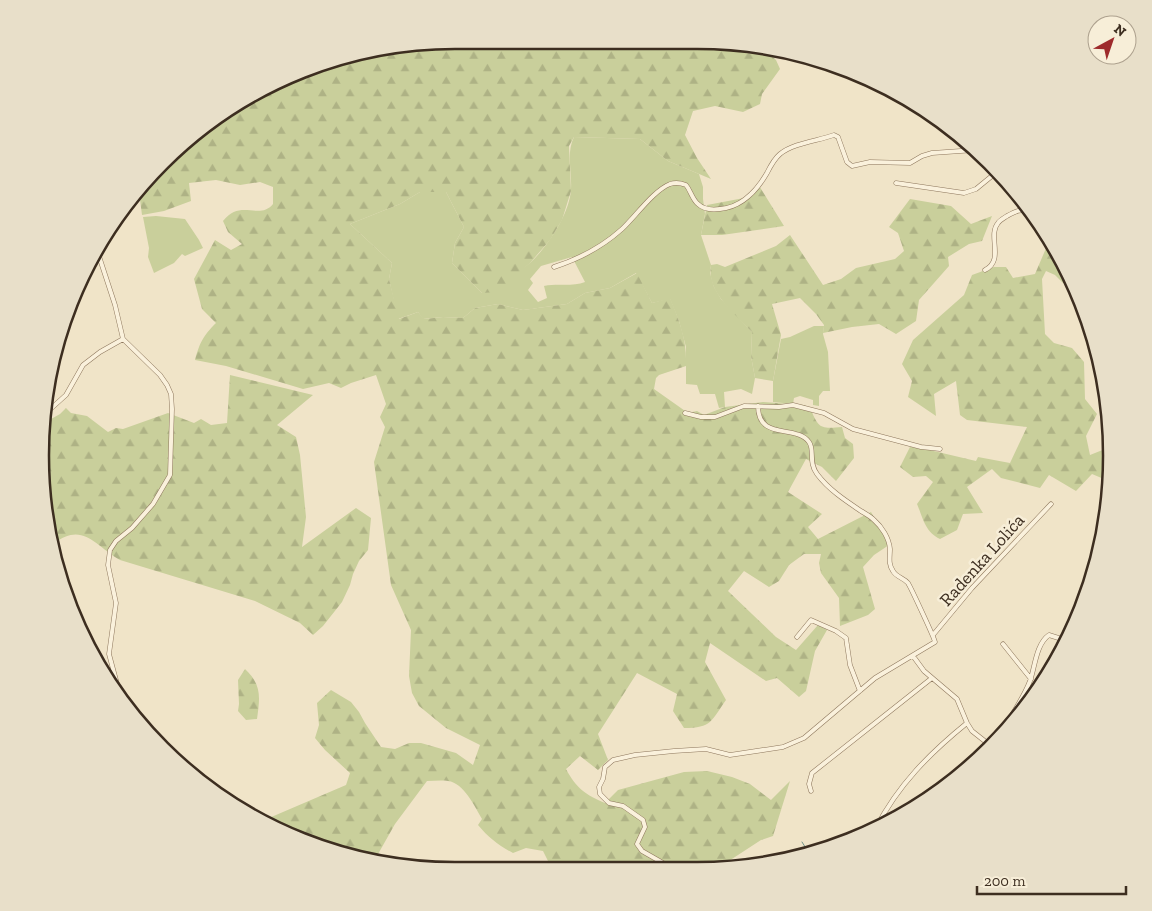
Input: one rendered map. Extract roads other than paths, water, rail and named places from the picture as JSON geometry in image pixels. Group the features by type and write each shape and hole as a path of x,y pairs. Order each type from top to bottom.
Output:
{"street":[{"path":"554,267 579,258 611,238 652,198 671,184 686,185 696,203 701,207 712,210 735,206 748,198 762,181 773,161 787,149 834,135 838,136 847,162 852,166 870,162 910,163 922,156 966,151"},
{"path":"896,183 964,193 976,189 992,176"},
{"path":"985,270 991,267 994,261 996,251 994,232 997,224 1020,210"},
{"path":"100,258 124,339 160,375 167,385 171,394 172,409 170,475 153,504 132,528 116,541 110,550 108,565 116,603 109,654 115,679"},
{"path":"52,408 66,395 83,365 100,352 124,339"},
{"path":"685,413 701,417 715,417 739,407 793,405 824,414 854,429 921,447 940,449"},
{"name":"Radenka Lolića","path":"758,406 758,413 765,425 772,429 807,439 811,446 812,465 818,475 833,492 871,516 880,526 888,540 890,548 889,560 892,570 909,584 935,640 934,643 913,656"},
{"name":"Radenka Lolića","path":"933,635 972,588 1051,504"},
{"path":"798,637 811,620 844,635 847,640 850,665 860,691"},
{"path":"1022,699 1031,679 1039,650 1047,636 1059,638"},
{"path":"1003,644 1031,679"},
{"path":"663,862 642,851 637,844 645,827 643,820 623,806 609,802 600,794 599,787 603,779 605,767 610,762 626,756 674,750 706,748 730,754 783,747 804,738 860,691 888,670 913,656 932,678 957,699 974,734 985,742"},
{"path":"811,791 809,784 812,773 932,678"},
{"path":"883,817 894,797 918,767 933,751 967,723"}],"waterway":[{"path":"802,842 805,847"}]}
